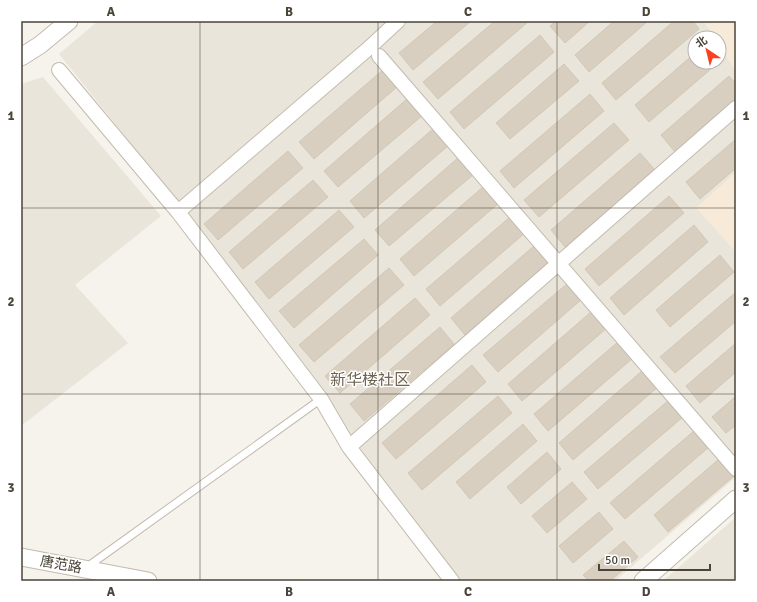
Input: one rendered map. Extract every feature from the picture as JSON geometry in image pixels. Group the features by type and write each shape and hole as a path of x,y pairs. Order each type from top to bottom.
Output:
{"street":[{"path":"21,57 40,45 69,21"},
{"path":"178,212 369,48 398,21"},
{"path":"379,56 736,469"},
{"path":"59,70 178,212 321,399 349,447 452,581"},
{"path":"349,447 736,108"},
{"path":"643,581 736,499"},
{"name":"唐范路","path":"21,557 148,581"}],"lane":[{"path":"84,568 321,399"}],"shaded area":[{"path":"98,21 704,21 710,30 687,30 687,70 727,70 727,57 736,72 736,172 697,208 736,252 736,477 615,581 459,581 181,206 59,54"},
{"path":"704,21 736,21 736,72 727,57 727,30 710,30"},
{"path":"43,77 161,216 75,285 128,343 21,426 21,84"},
{"path":"736,172 736,252 696,208"},
{"path":"736,517 736,581 663,581"}],"building":[{"path":"437,21 471,21 413,70 399,53"},
{"path":"495,21 528,22 438,99 423,82"},
{"path":"556,21 590,21 565,43 550,26"},
{"path":"614,21 648,21 589,72 575,55"},
{"path":"674,21 693,21 699,29 687,30 687,39 616,100 602,83"},
{"path":"540,35 554,52 464,129 450,112"},
{"path":"687,60 687,70 710,70 649,122 635,105"},
{"path":"564,64 579,81 510,139 496,123"},
{"path":"384,69 398,86 314,159 299,142"},
{"path":"729,76 736,84 736,100 675,152 661,135"},
{"path":"590,94 604,111 514,188 500,171"},
{"path":"408,98 423,115 338,187 324,171"},
{"path":"614,123 629,140 539,217 524,200"},
{"path":"434,128 449,145 364,218 350,201"},
{"path":"736,139 736,168 700,199 686,182"},
{"path":"288,151 303,168 218,240 204,224"},
{"path":"640,153 655,170 565,247 551,230"},
{"path":"459,157 474,174 389,246 375,230"},
{"path":"313,180 328,197 243,269 229,252"},
{"path":"484,186 499,203 414,276 400,259"},
{"path":"669,196 684,213 599,286 585,269"},
{"path":"339,210 354,227 269,299 255,282"},
{"path":"510,217 525,233 440,306 426,289"},
{"path":"694,225 708,242 624,315 610,298"},
{"path":"364,239 378,255 294,328 279,311"},
{"path":"535,245 550,262 465,335 451,318"},
{"path":"720,255 734,272 670,327 656,310"},
{"path":"389,268 404,285 314,362 299,345"},
{"path":"568,283 582,299 498,372 483,355"},
{"path":"736,292 736,321 675,373 660,357"},
{"path":"415,298 430,315 340,393 325,376"},
{"path":"592,311 607,328 522,401 508,384"},
{"path":"440,327 454,344 364,421 350,404"},
{"path":"619,341 633,358 548,431 534,414"},
{"path":"736,343 736,372 700,403 686,386"},
{"path":"472,365 486,382 396,459 382,443"},
{"path":"643,370 658,387 573,460 559,443"},
{"path":"498,396 512,413 422,490 408,473"},
{"path":"736,396 736,425 726,433 712,417"},
{"path":"669,400 683,417 598,489 584,472"},
{"path":"523,424 537,441 470,499 456,482"},
{"path":"695,430 709,447 625,519 610,503"},
{"path":"547,452 561,469 521,504 507,487"},
{"path":"719,459 734,476 668,532 654,515"},
{"path":"572,482 587,499 547,533 532,516"},
{"path":"599,512 613,529 573,563 559,546"},
{"path":"624,541 638,557 610,581 589,581 583,575"}],"district":[{"name":"新华楼社区","path":"370,379"}]}
